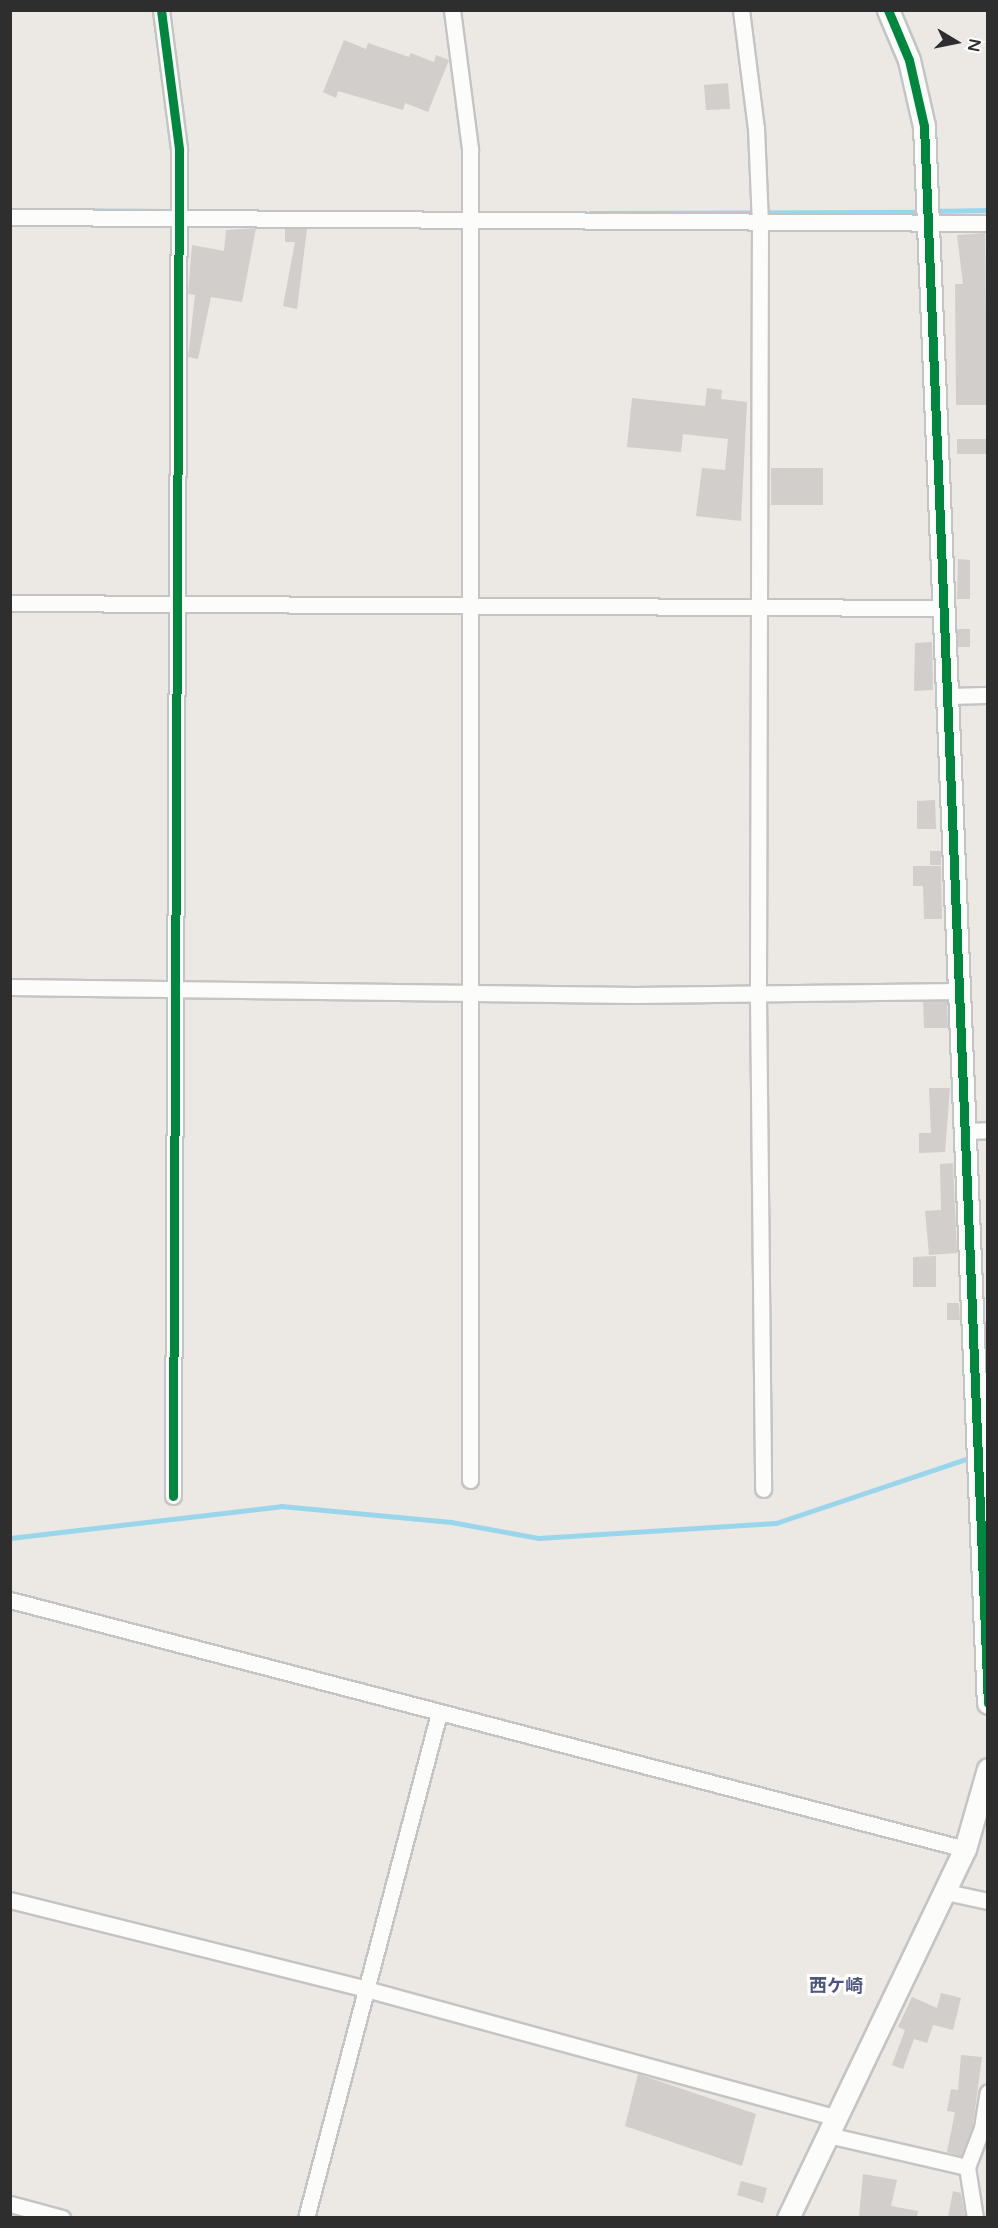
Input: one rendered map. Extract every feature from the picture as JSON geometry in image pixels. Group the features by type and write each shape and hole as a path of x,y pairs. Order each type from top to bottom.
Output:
{"street":[{"path":"161,10 179,149 173,1496"},
{"path":"452,10 470,149 466,994 470,1480"},
{"path":"741,10 756,128 760,222 757,607 763,1489"},
{"path":"888,10 909,60 924,126 965,1131 984,1482 987,1703"},
{"path":"10,217 987,223"},
{"path":"10,603 944,608"},
{"path":"946,696 987,695"},
{"path":"10,987 177,987 466,994 758,996 959,991"},
{"path":"965,1131 987,1130"},
{"path":"10,1600 965,1849"},
{"path":"306,2217 439,1713"},
{"path":"788,2217 946,1892 965,1849 987,1769"},
{"path":"946,1892 987,1901"},
{"path":"10,1900 366,1989 967,2167"},
{"path":"975,2217 967,2167 982,2128 987,2092"},
{"path":"10,2204 62,2217"}],"building":[{"path":"344,40 366,49 368,43 409,57 411,53 434,62 436,55 449,60 428,112 405,103 403,110 338,91 336,98 323,92"},
{"path":"728,83 730,109 706,110 704,85"},
{"path":"256,228 242,302 211,297 198,359 188,357 195,295 188,294 192,245 224,251 226,230"},
{"path":"285,228 307,229 297,309 283,306 295,242 285,242"},
{"path":"985,233 987,405 956,405 955,284 963,284 957,235"},
{"path":"707,388 722,390 721,399 747,402 741,521 696,516 702,468 725,470 728,439 683,434 681,452 627,447 632,398 705,406"},
{"path":"957,439 987,439 987,454 957,454"},
{"path":"771,468 823,468 823,505 771,505"},
{"path":"958,559 970,560 970,599 957,599"},
{"path":"957,629 970,629 970,647 958,647"},
{"path":"932,642 933,690 914,691 915,643"},
{"path":"935,800 936,829 917,829 917,801"},
{"path":"930,851 941,851 941,865 930,865"},
{"path":"913,866 941,866 942,919 924,919 923,886 913,886"},
{"path":"923,1001 947,1001 948,1028 924,1028"},
{"path":"929,1088 950,1088 945,1152 919,1153 919,1133 931,1133"},
{"path":"953,1163 957,1253 929,1255 925,1211 941,1210 940,1164"},
{"path":"936,1256 936,1287 913,1287 913,1257"},
{"path":"947,1303 959,1303 960,1320 947,1320"},
{"path":"941,1993 961,1998 953,2030 933,2025 927,2043 914,2039 903,2069 892,2065 905,2030 898,2027 912,1997 937,2008"},
{"path":"961,2055 982,2057 973,2125 961,2156 947,2152 955,2112 947,2111 951,2089 958,2090"},
{"path":"638,2074 756,2114 742,2166 625,2126"},
{"path":"863,2174 897,2180 891,2206 918,2211 917,2217 859,2217"},
{"path":"741,2181 767,2188 763,2203 737,2195"},
{"path":"953,2191 961,2193 965,2217 948,2217"}],"waterway":[{"path":"23,210 170,211"},
{"path":"932,211 988,210"},
{"path":"590,213 923,212"},
{"path":"10,1538 281,1506 451,1522 538,1538 776,1523 972,1457"}],"cycle path":[{"path":"161,10 179,149 173,1496"},
{"path":"888,10 909,60 924,126 988,1703"}],"district":[{"name":"西ケ崎","path":"836,1986"}]}
